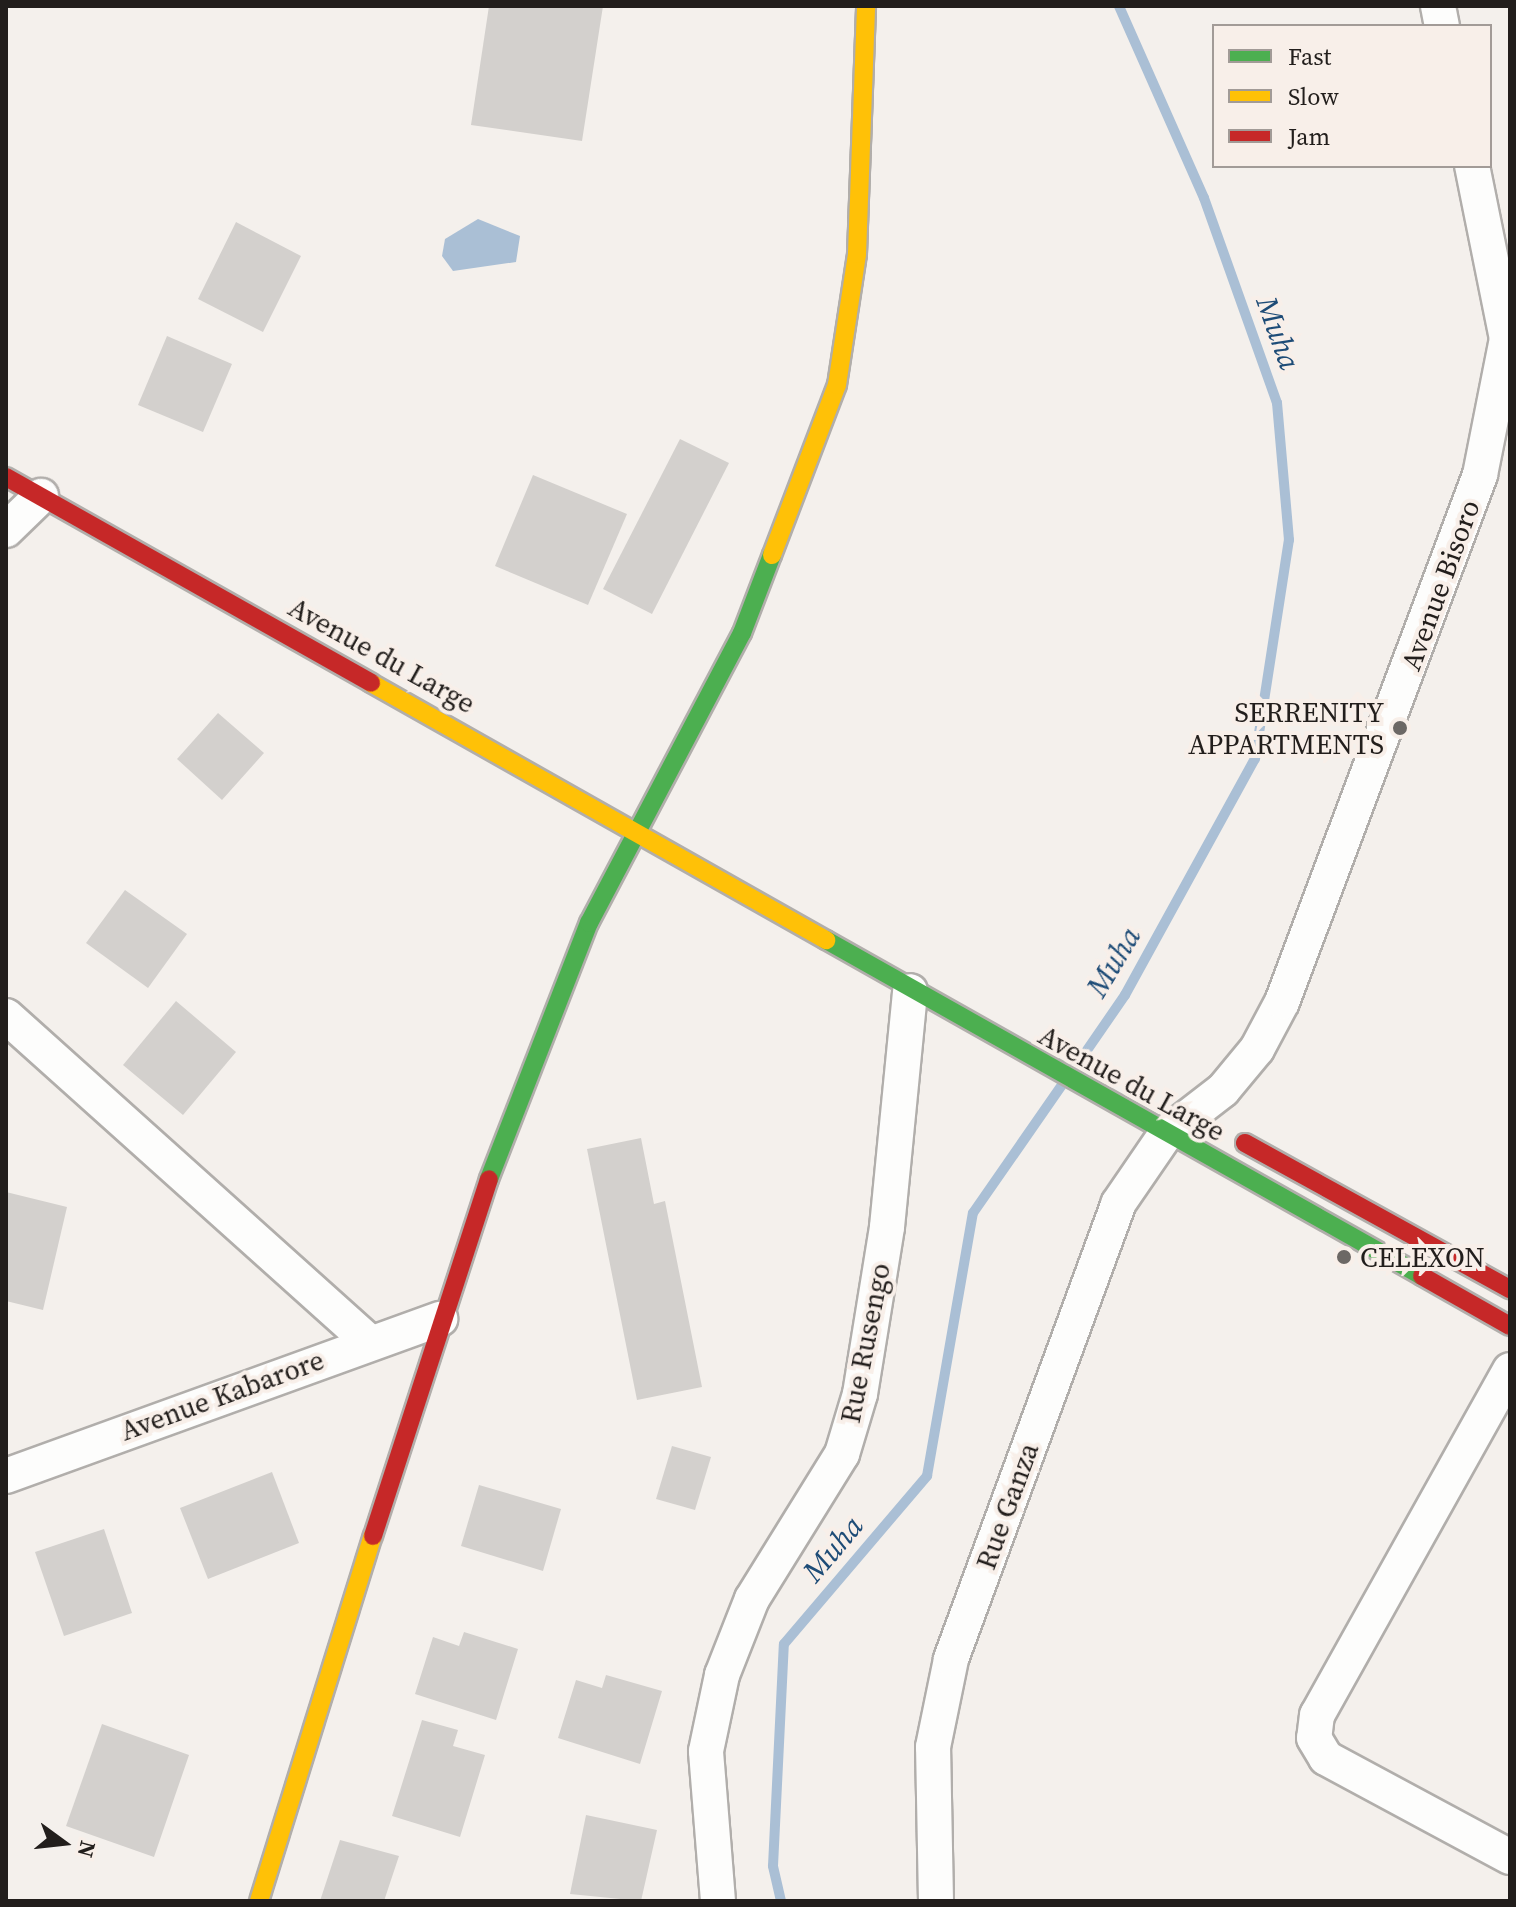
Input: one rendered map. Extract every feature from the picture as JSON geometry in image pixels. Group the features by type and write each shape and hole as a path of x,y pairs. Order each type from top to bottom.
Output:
{"main road":[{"path":"259,1901 440,1319 545,1023 636,830 742,633 837,385 857,254 866,6"},
{"name":"Avenue du Large","path":"6,477 636,830 731,880 910,991 1095,1094 1191,1121 1510,1289"},
{"name":"Avenue du Large","path":"731,880 843,924"},
{"name":"Avenue du Large","path":"1191,1121 1510,1326"}],"street":[{"name":"Avenue Bisoro","path":"1191,1121 1257,1049 1282,1002 1480,475 1509,340 1472,168"},
{"path":"6,530 41,496"},
{"name":"Rue Rusengo","path":"718,1901 706,1751 715,1705 752,1599 842,1454 860,1394 887,1227 910,991"},
{"path":"6,1016 368,1341"},
{"name":"Rue Ganza","path":"936,1901 933,1747 951,1659 1118,1204 1191,1121"},
{"name":"Avenue Kabarore","path":"6,1476 368,1341 440,1319"},
{"path":"1510,1370 1317,1715 1314,1738 1326,1758 1510,1857"}],"water":[{"path":"478,219 520,236 516,262 453,271 442,256 445,239"}],"building":[{"path":"489,6 603,6 582,141 471,125"},
{"path":"236,222 301,256 263,332 198,299"},
{"path":"167,336 232,364 203,432 138,405"},
{"path":"680,439 729,463 652,614 603,589"},
{"path":"533,475 627,514 588,605 495,566"},
{"path":"218,713 264,753 222,800 177,759"},
{"path":"125,890 187,934 148,988 86,943"},
{"path":"176,1001 236,1052 183,1115 123,1065"},
{"path":"641,1138 654,1204 665,1201 702,1387 637,1400 587,1149"},
{"path":"6,1192 67,1207 43,1310 6,1301"},
{"path":"672,1446 711,1457 695,1510 656,1499"},
{"path":"272,1472 299,1543 208,1579 180,1508"},
{"path":"479,1485 561,1509 543,1571 461,1546"},
{"path":"104,1529 132,1613 64,1636 35,1552"},
{"path":"464,1632 518,1649 496,1720 415,1694 433,1637 459,1646"},
{"path":"606,1675 662,1691 640,1764 558,1738 576,1680 602,1688"},
{"path":"422,1720 458,1730 453,1746 485,1755 460,1837 392,1816"},
{"path":"102,1724 189,1755 154,1857 66,1826"},
{"path":"586,1815 657,1830 641,1901 570,1894"},
{"path":"340,1840 399,1856 384,1901 320,1901"}],"waterway":[{"name":"Muha","path":"1074,1069 1125,995 1255,759 1289,540 1277,403 1204,198 1119,6"},
{"name":"Muha","path":"781,1901 773,1866 784,1644 927,1476 973,1213 1062,1085"}],"traffic: fast":[{"path":"489,1179 589,923 742,633 772,555"},
{"path":"826,940 1422,1276"}],"traffic: slow":[{"path":"772,555 837,385 857,254 866,6"},
{"path":"371,683 826,940"},
{"path":"259,1901 373,1536"}],"traffic: jam":[{"path":"6,477 371,683"},
{"path":"1245,1143 1510,1289"},
{"path":"373,1536 489,1179"},
{"path":"1422,1276 1510,1326"}],"place":[{"name":"SERRENITY APPARTMENTS","path":"1400,728"},
{"name":"CELEXON","path":"1344,1257"}]}
